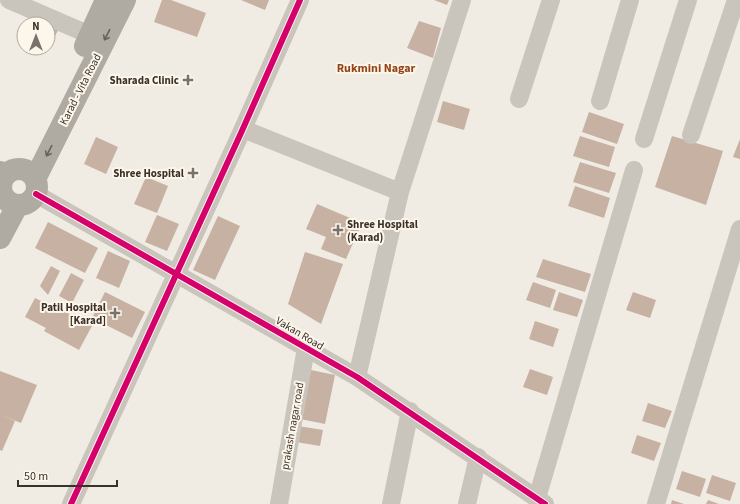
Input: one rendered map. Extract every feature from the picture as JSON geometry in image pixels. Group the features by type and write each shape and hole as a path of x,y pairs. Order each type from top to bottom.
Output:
{"highway":[{"path":"0,238 14,185 90,36 106,0"},
{"name":"Karad - Vita Road","path":"14,185 125,0"}],"street":[{"path":"9,0 90,36"},
{"path":"71,504 243,129 300,0"},
{"path":"357,377 400,192 462,0"},
{"path":"519,100 551,0"},
{"path":"600,101 630,0"},
{"path":"644,139 688,0"},
{"path":"691,135 736,0"},
{"path":"243,129 400,192"},
{"path":"541,501 634,170"},
{"name":"Vakan Road","path":"14,185 176,273 357,377 410,411 541,501"},
{"path":"656,504 740,229"},
{"name":"prakash nagar road","path":"279,504 306,348"},
{"path":"391,504 410,411"},
{"path":"467,504 478,457"}],"building":[{"path":"162,0 171,0 206,13 197,37 154,22"},
{"path":"241,0 269,0 265,10"},
{"path":"434,0 449,0 447,5"},
{"path":"419,21 441,28 433,58 407,48"},
{"path":"443,101 470,109 464,130 437,122"},
{"path":"589,112 624,124 617,144 582,132"},
{"path":"580,136 615,147 609,167 573,156"},
{"path":"672,136 723,151 706,205 655,187"},
{"path":"96,137 118,147 106,174 84,164"},
{"path":"740,139 740,159 733,157"},
{"path":"580,162 616,173 609,193 573,182"},
{"path":"146,177 168,186 157,213 134,204"},
{"path":"575,186 610,198 604,218 568,206"},
{"path":"317,204 362,223 346,259 321,249 326,237 306,229"},
{"path":"157,215 179,224 167,251 145,242"},
{"path":"218,216 240,226 215,280 193,270"},
{"path":"48,222 98,248 85,273 35,248"},
{"path":"108,251 130,261 119,288 96,278"},
{"path":"305,252 343,264 321,324 288,304"},
{"path":"543,259 591,274 585,292 536,277"},
{"path":"51,266 60,271 48,295 40,286"},
{"path":"71,273 84,280 72,303 59,296"},
{"path":"533,282 556,290 550,308 526,300"},
{"path":"105,292 145,312 132,338 92,318"},
{"path":"559,292 583,300 577,317 553,310"},
{"path":"633,292 656,300 650,318 626,310"},
{"path":"35,298 53,307 54,311 56,307 92,326 79,350 44,331 46,328 25,317"},
{"path":"535,321 559,329 553,347 529,339"},
{"path":"530,369 553,377 547,395 523,387"},
{"path":"311,370 335,375 325,424 300,419"},
{"path":"0,371 37,385 21,423 1,415 15,421 2,451 0,450"},
{"path":"648,403 672,411 665,428 642,421"},
{"path":"298,426 323,430 320,446 296,442"},
{"path":"637,435 661,443 654,461 631,453"},
{"path":"682,471 706,479 700,497 676,489"},
{"path":"712,475 736,483 730,501 706,493"},
{"path":"672,500 684,504 671,504"},
{"path":"708,500 719,504 706,504"}],"cycle path":[{"path":"71,504 241,133 300,0"},
{"path":"36,194 357,377 545,504"}],"place":[{"name":"Sharada Clinic","path":"188,80"},
{"name":"Shree Hospital","path":"193,173"},
{"name":"Shree Hospital (Karad)","path":"338,230"},
{"name":"Patil Hospital [Karad]","path":"115,313"}],"district":[{"name":"Rukmini Nagar","path":"376,68"}]}
